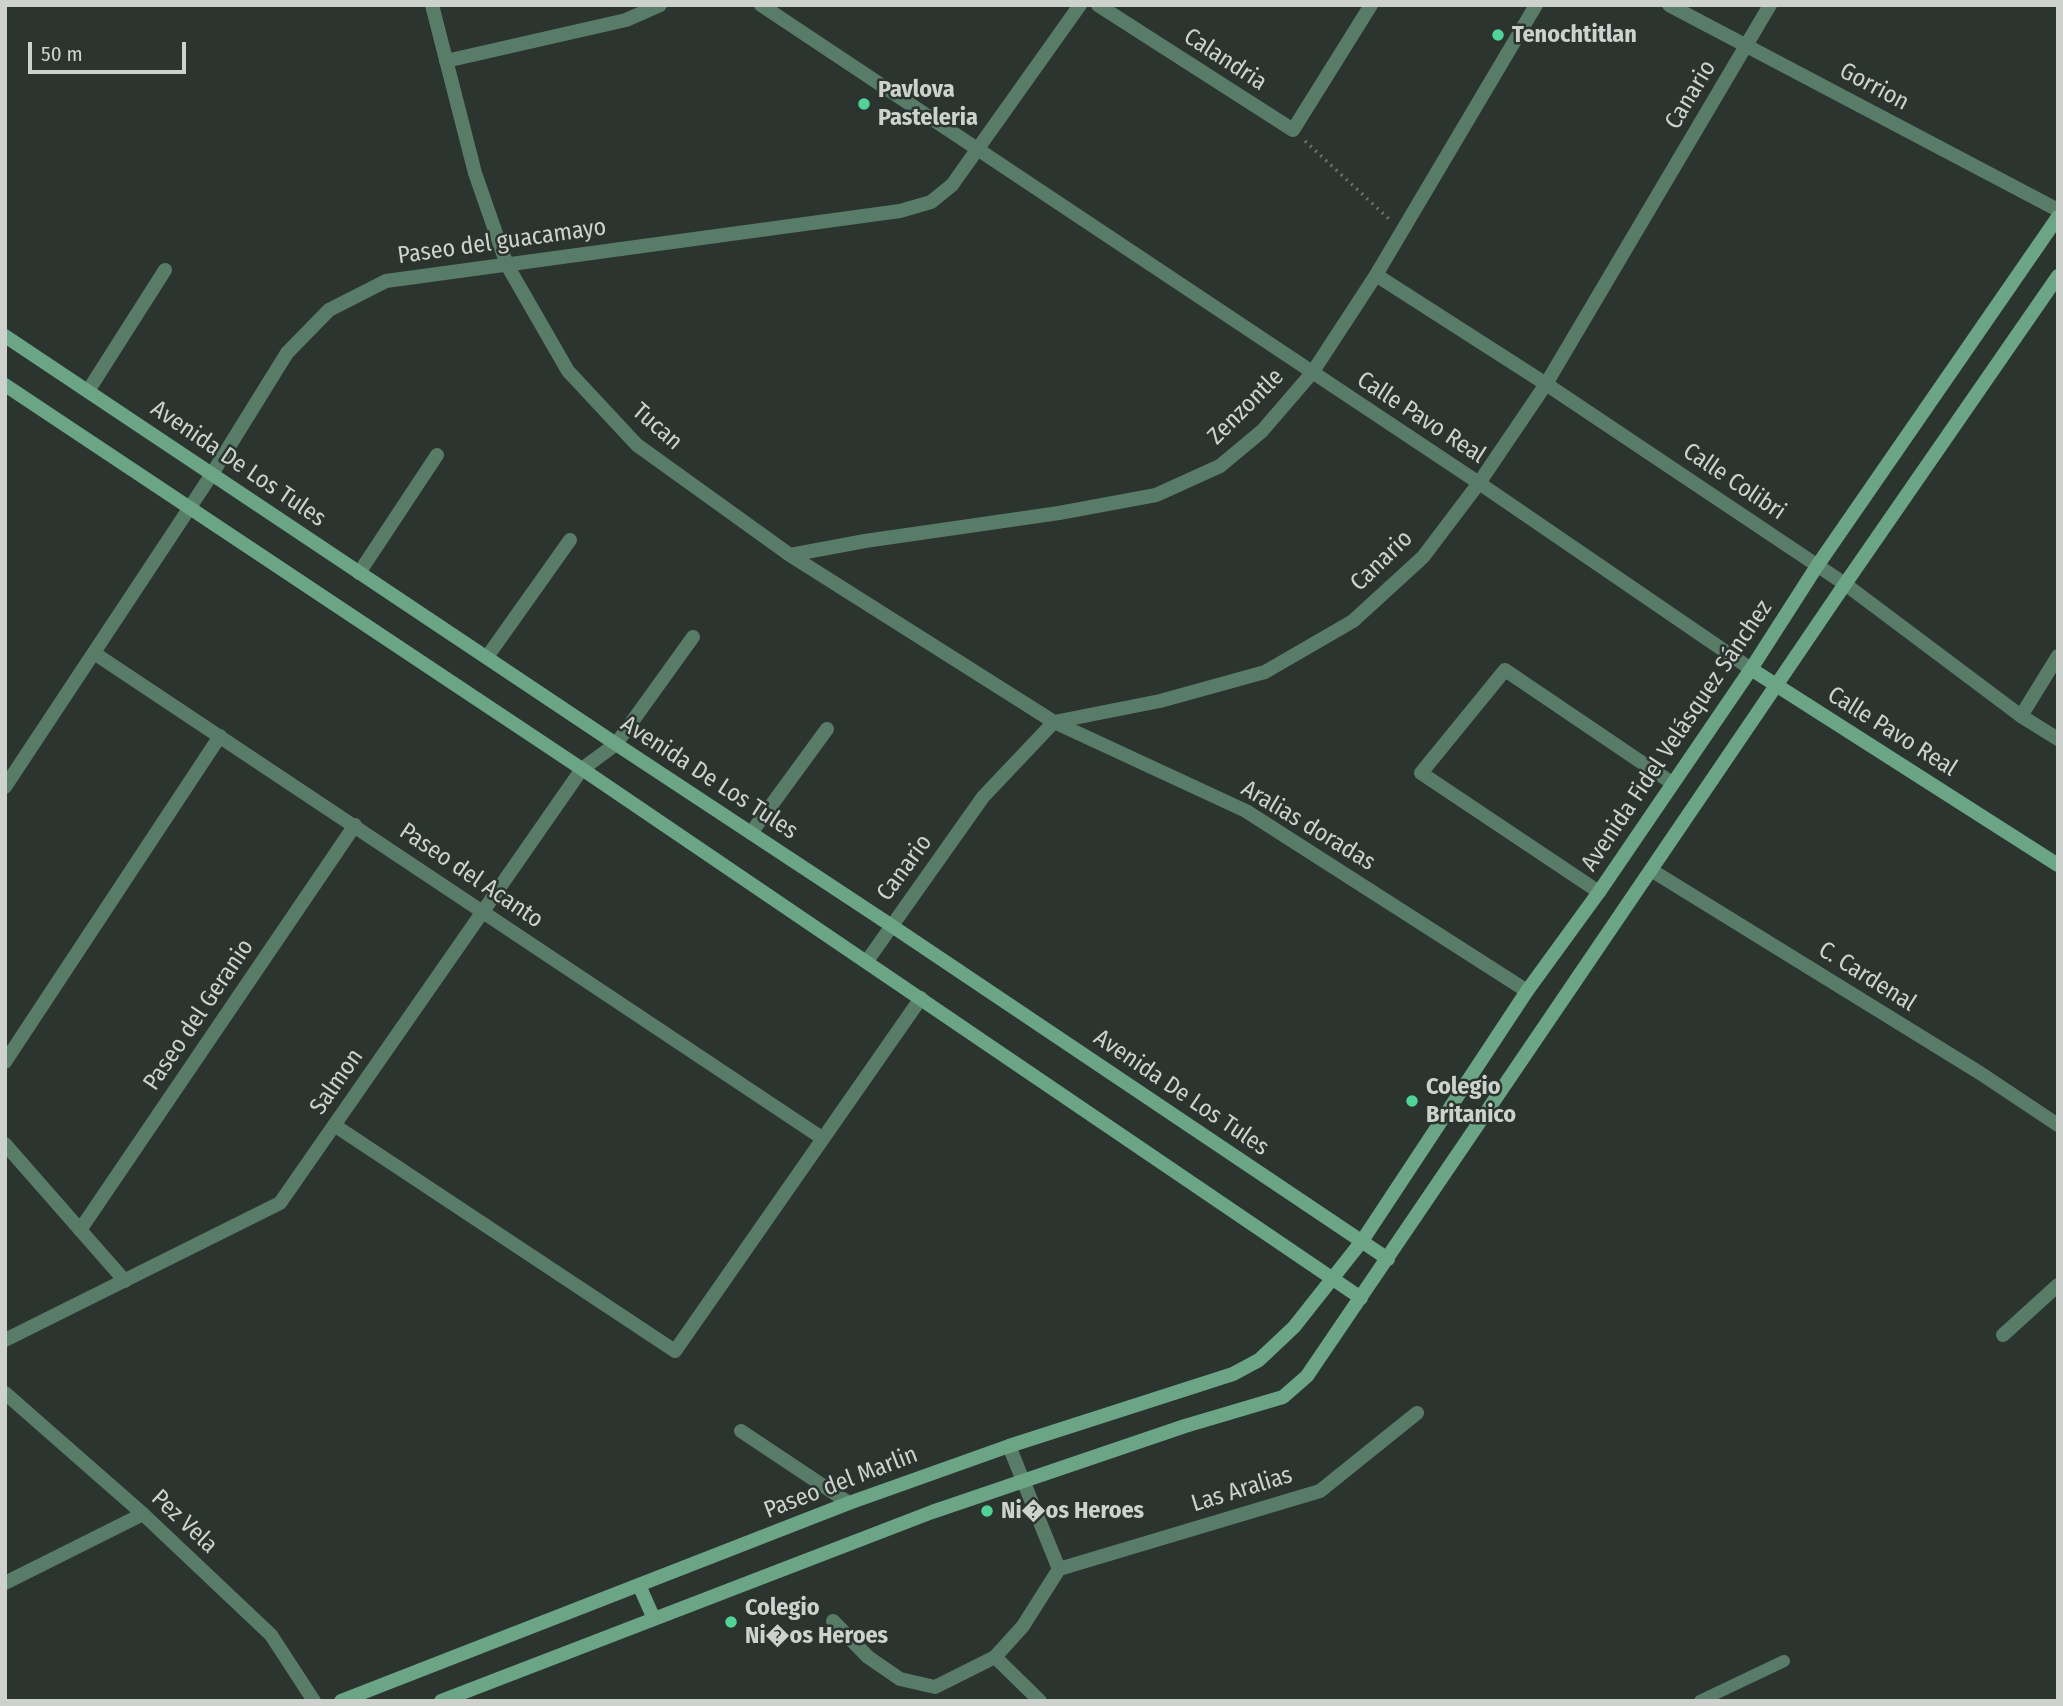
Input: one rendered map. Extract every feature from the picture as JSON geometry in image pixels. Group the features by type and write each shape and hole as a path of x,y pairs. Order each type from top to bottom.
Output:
{"street":[{"name":"Tucan","path":"432,5 475,173 507,265 568,370 637,445 790,555 1054,722"},
{"path":"446,61 626,20 660,5"},
{"name":"Calle Pavo Real","path":"761,5 1479,483 1776,686 2058,865"},
{"name":"Paseo del guacamayo","path":"5,787 212,474 287,353 329,310 386,281 900,211 931,202 952,185 979,150 1080,5"},
{"name":"Calandria","path":"1098,5 1293,130"},
{"path":"1293,130 1371,5"},
{"name":"Zenzontle","path":"790,555 1156,495 1220,466 1262,431 1312,373 1377,275 1536,5"},
{"name":"Gorrion","path":"1669,5 2058,211"},
{"name":"Canario","path":"867,961 983,797 1054,722 1160,701 1265,672 1353,621 1423,557 1479,483 1546,384 1770,5"},
{"name":"Avenida Fidel Velásquez Sánchez","path":"1334,1279 1362,1241 1527,991 1599,891 1817,566 2058,217"},
{"path":"88,391 165,270"},
{"name":"Calle Colibri","path":"1377,275 1546,384 1844,584 2021,716 2058,740"},
{"path":"441,1701 932,1512 1185,1426 1283,1397 1307,1376 1844,584 2058,276"},
{"name":"Avenida De Los Tules","path":"5,336 1388,1259"},
{"path":"5,385 582,769 1361,1298"},
{"path":"359,573 437,456"},
{"path":"488,657 570,540"},
{"name":"Salmon","path":"5,1340 280,1203 582,769 616,744 693,637"},
{"name":"Paseo del Acanto","path":"94,653 822,1138"},
{"path":"2021,716 2058,656"},
{"path":"1599,891 1421,773 1505,670 1672,783"},
{"name":"Aralias doradas","path":"1054,722 1246,811 1527,991"},
{"path":"751,833 827,729"},
{"path":"5,1062 220,736"},
{"name":"Paseo del Geranio","path":"80,1230 355,825"},
{"name":"C. Cardenal","path":"1651,870 1980,1073 2058,1125"},
{"path":"334,1125 675,1352 921,998"},
{"path":"5,1144 125,1281"},
{"name":"Paseo del Marlin","path":"341,1701 849,1503 1009,1446 1233,1374 1259,1360 1294,1327 1334,1279"},
{"path":"2003,1335 2058,1285"},
{"name":"Pez Vela","path":"5,1393 143,1514 271,1635 314,1701"},
{"name":"Las Aralias","path":"1059,1569 1320,1491 1417,1413"},
{"path":"741,1431 849,1503"},
{"path":"832,1621 869,1657 900,1679 935,1686 995,1657 1023,1626 1059,1569 1009,1446"},
{"path":"5,1583 143,1514"},
{"path":"639,1585 654,1619"},
{"path":"995,1657 1040,1701"}],"lane":[{"path":"1700,1701 1784,1661"}],"path":[{"path":"1293,130 1402,231"}],"place":[{"name":"Tenochtitlan","path":"1498,35"},
{"name":"Pavlova Pasteleria","path":"864,104"},
{"name":"Colegio Britanico","path":"1412,1101"},
{"name":"Ni�os Heroes","path":"987,1511"},
{"name":"Colegio Ni�os Heroes","path":"731,1622"}]}
